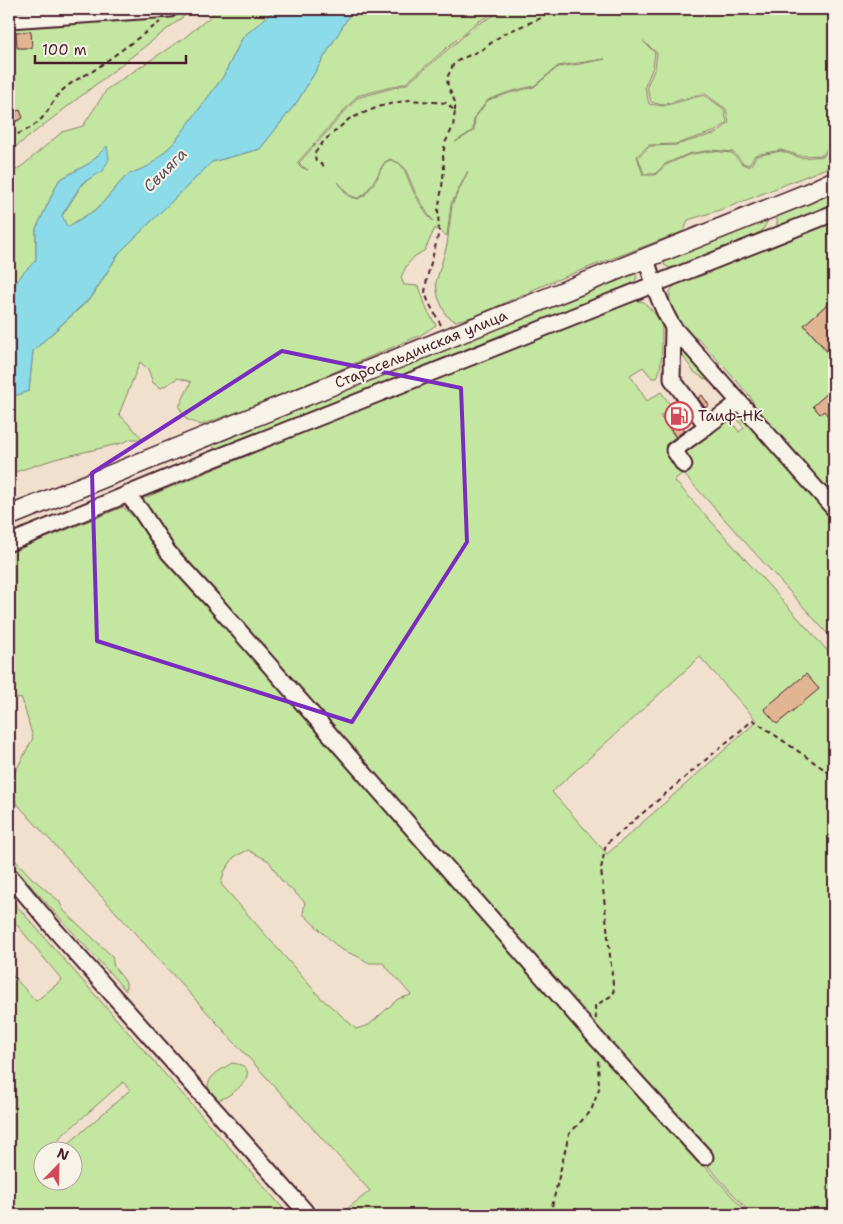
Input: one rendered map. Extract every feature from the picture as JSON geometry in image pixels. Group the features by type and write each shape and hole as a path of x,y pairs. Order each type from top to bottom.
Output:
{"main road":[{"name":"Старосельдинская улица","path":"9,516 797,198 834,181"}],"street":[{"path":"9,20 170,9"},
{"path":"9,543 206,462 834,213"},
{"path":"646,258 665,315 673,327 834,509"},
{"path":"673,327 672,379 707,426"},
{"path":"684,465 674,450 739,402"},
{"path":"127,494 141,511 168,552 220,608 597,1039 705,1157"},
{"path":"9,875 56,931 305,1212"}],"path":[{"path":"446,339 439,320 424,293 426,278 439,232 438,211 444,169 443,155 445,143 453,127 455,111 455,102 448,86 447,78 453,65 458,60 482,49 503,34 541,18 551,9"},
{"path":"9,137 30,129 39,122 64,89 81,77 94,71 160,22"},
{"path":"324,166 316,161 314,154 324,141 349,119 381,106 409,100 446,103 455,111"},
{"path":"550,1215 570,1134 591,1112 599,1089 595,1006 614,994 601,870 606,844 753,720 834,776"}],"highlighted area":[{"path":"282,351 461,388 467,542 352,722 97,641 92,473"}],"green space":[{"path":"9,9 193,9 9,152"},
{"path":"217,9 276,9 243,37 223,77 174,143 149,166 127,175 97,209 67,227 62,216 83,183 103,170 107,147 90,163 59,180 36,229 36,260 23,273 9,293 9,174 22,166 62,132 83,126 107,89 184,38"},
{"path":"353,9 502,9 477,22 406,83 357,96 297,163 308,170 299,163 357,98 407,84 478,24 506,9 834,9 834,138 823,155 800,156 781,150 755,155 749,165 743,163 733,152 712,150 688,154 665,164 655,174 644,174 638,157 650,146 676,145 717,133 729,123 726,109 704,93 662,105 651,102 647,86 655,68 657,53 643,41 655,53 653,67 645,86 649,104 663,106 704,95 724,109 727,123 716,131 676,144 649,145 637,156 643,175 655,175 666,165 688,155 711,151 732,153 742,164 750,167 756,156 781,151 801,158 824,156 834,139 834,165 729,207 688,220 684,231 546,284 476,316 455,321 446,315 438,297 436,282 447,245 452,205 468,171 451,204 447,236 435,228 425,250 414,257 407,265 401,277 404,285 419,286 427,310 436,325 421,335 257,405 201,425 186,419 179,407 191,382 178,378 161,388 153,383 148,369 140,362 119,414 143,439 131,439 122,443 55,459 9,474 9,398 29,390 33,351 92,297 119,253 212,162 260,149 297,102","holes":["605,59 558,67 534,87 488,100 509,92 534,86 558,66","488,100 475,118 474,131 455,142 473,130 474,118","399,163 405,168 415,192 433,221 427,215 414,193 404,169","380,171 377,179 365,195 358,199 348,196 338,182 349,195 357,198 364,195"]},
{"path":"834,186 834,205 777,226 779,211"},
{"path":"771,215 762,231 748,238 676,268 664,265 667,258"},
{"path":"834,217 834,302 832,300 804,325 831,357 834,355 834,500 759,416 750,396 697,337 690,338 669,312 670,291 685,278 694,278 710,273 718,265"},
{"path":"632,272 637,277 631,285 225,448 214,448 212,445 215,443"},
{"path":"634,300 644,302 662,322 661,358 657,378 652,378 643,367 630,375 647,401 661,392 672,407 660,416 675,437 665,445 682,468 684,453 729,417 739,432 744,428 735,416 739,415 747,418 834,515 834,641 683,473 674,480 834,658 834,1215 752,1215 708,1166 711,1158 171,551 138,502 585,316","holes":["700,657 757,721 607,854 552,792"]},
{"path":"685,353 688,353 714,385 694,372 683,356"},
{"path":"123,507 140,523 163,556 388,814 749,1215 339,1215 370,1191 9,795 9,777 13,776 33,738 22,699 9,697 9,553","holes":["248,850 269,861 281,880 305,902 303,914 340,949 369,963 383,963 411,995 398,999 369,1025 356,1029 321,998 221,884 224,872 234,857"]},
{"path":"12,857 32,878 59,901 64,911 112,956 114,967 126,982 126,991 11,864"},
{"path":"9,897 289,1215 9,1215 9,972 36,1001 62,980 9,917","holes":["123,1082 130,1090 70,1142 82,1142 82,1192 32,1192 32,1142 55,1142"]},
{"path":"232,1063 243,1066 247,1070 247,1076 243,1083 230,1095 216,1100 208,1088 211,1078"}],"water":[{"name":"Свияга","path":"276,9 353,9 297,102 260,149 212,162 119,253 92,296 33,351 29,391 9,398 9,293 23,273 36,260 36,229 59,180 90,163 107,146 109,159 103,171 82,183 62,215 67,227 97,209 127,175 149,166 174,143 223,77 243,37"}],"building":[{"path":"31,31 32,48 17,48 16,32"},
{"path":"20,110 23,118 13,123 9,114"},
{"path":"834,298 834,348 829,353 804,325"},
{"path":"830,391 834,396 834,423 824,411 820,414 813,406"},
{"path":"702,395 709,405 705,408 698,398"},
{"path":"683,409 690,419 681,426 685,430 676,437 662,417 671,410 675,415"},
{"path":"806,674 819,689 777,724 764,709"}],"place":[{"name":"Таиф-НК","path":"679,416"}]}
